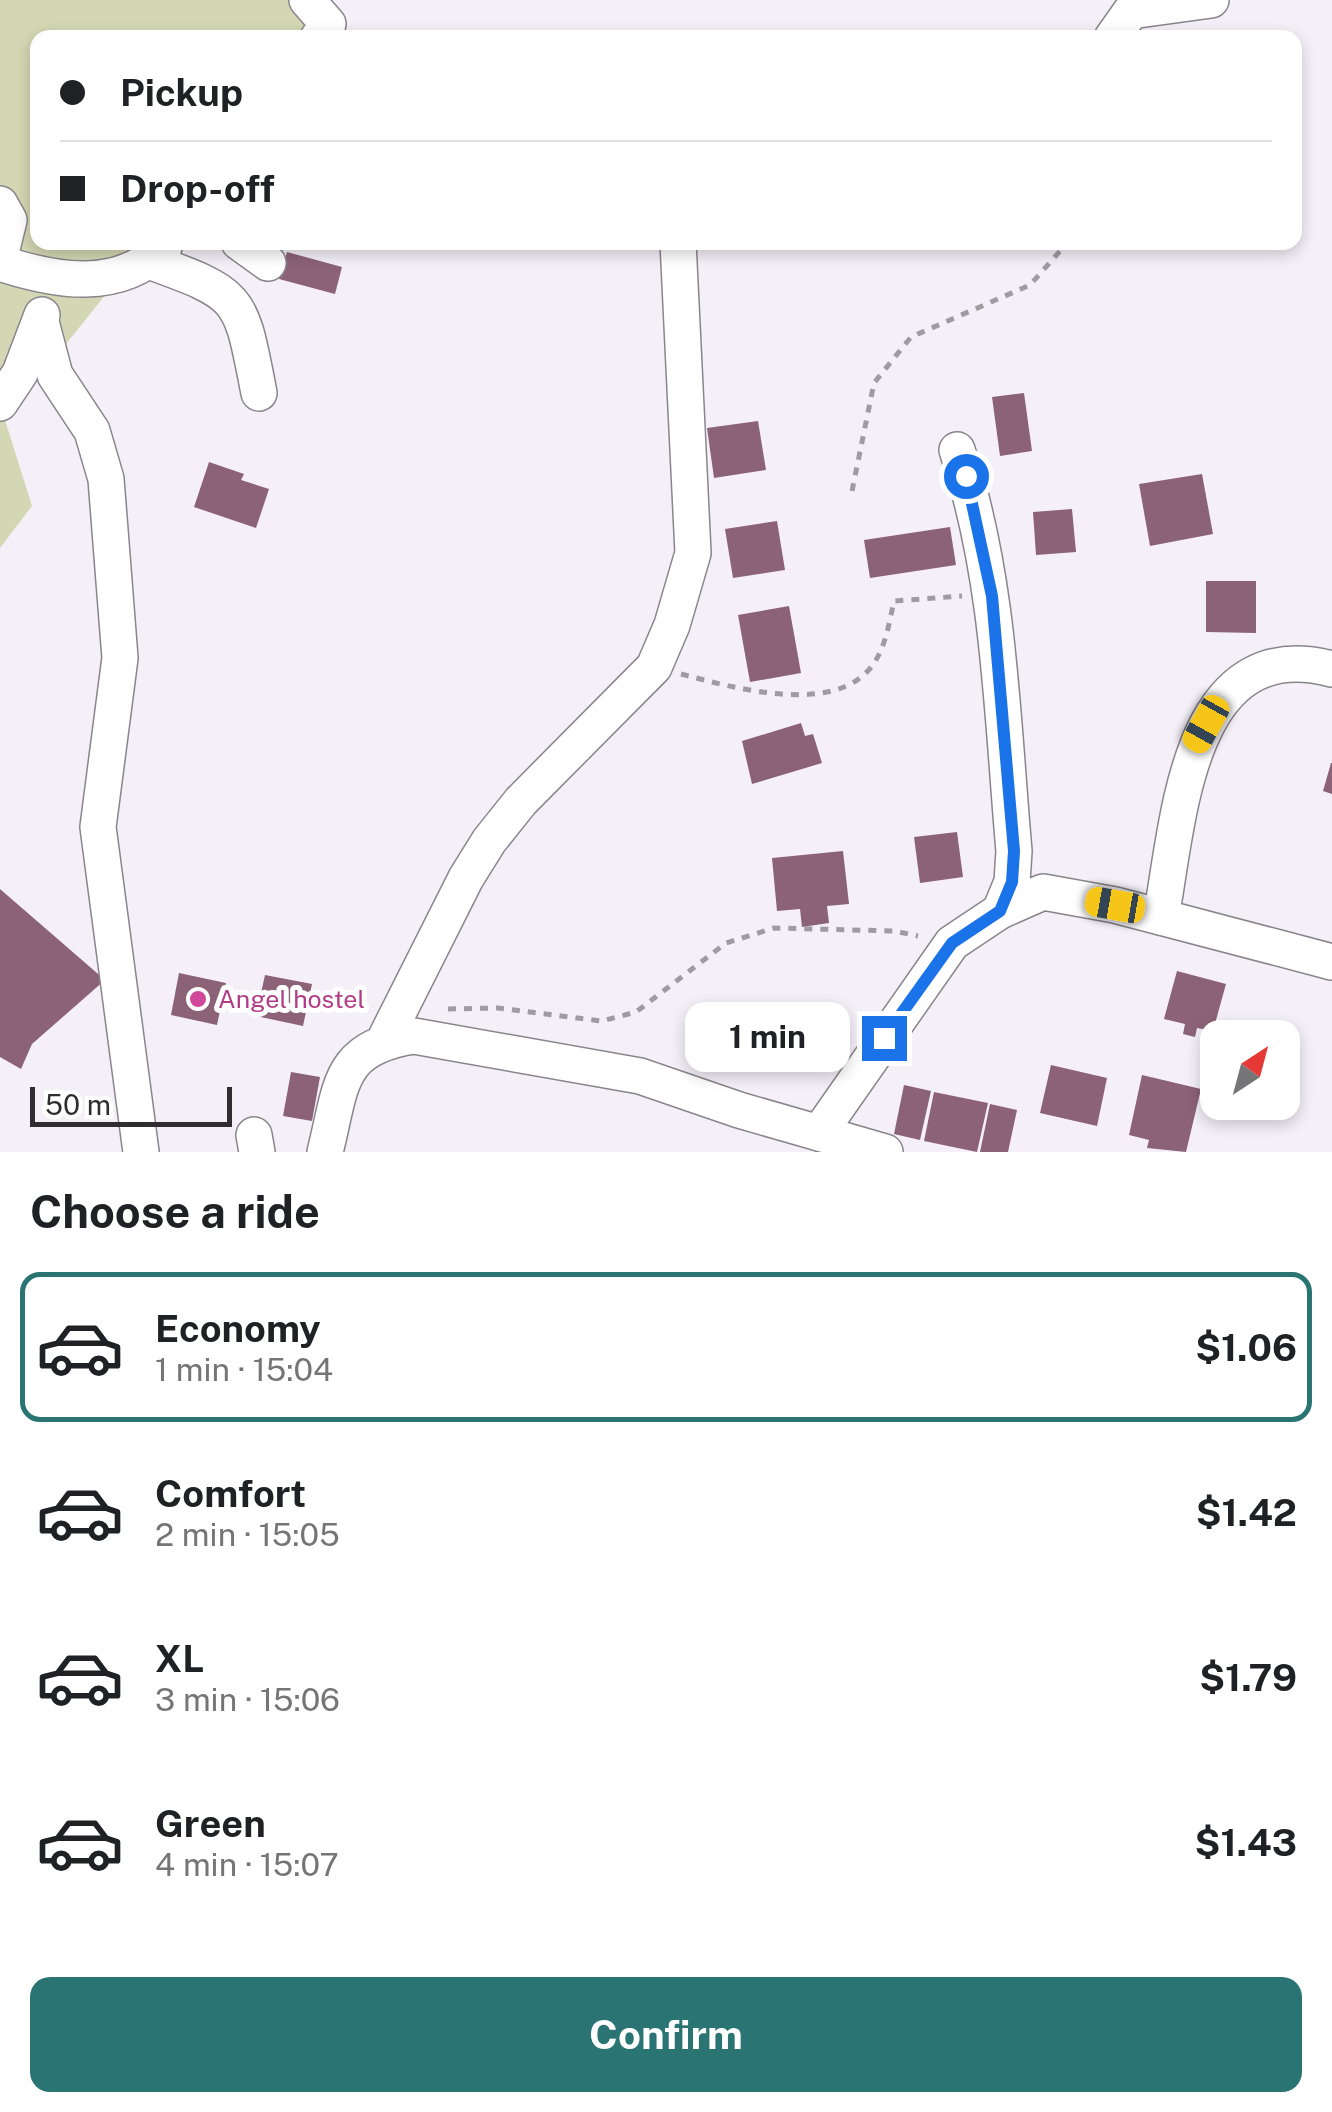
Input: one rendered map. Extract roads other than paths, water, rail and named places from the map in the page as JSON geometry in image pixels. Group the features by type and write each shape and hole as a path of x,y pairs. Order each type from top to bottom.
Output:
{"street":[{"path":"307,0 328,24 324,30"},
{"path":"1118,30 1132,11 1211,0"},
{"path":"0,204 8,220 0,260 48,279 118,278 157,251 230,297 241,310 259,394"},
{"path":"249,250 268,263"},
{"path":"326,1152 344,1078 359,1053 392,1026 489,842 520,801 654,666 693,552 678,250"},
{"path":"0,404 20,373 41,322 48,279"},
{"path":"41,322 56,375 92,432 106,479 120,658 98,827 141,1152"},
{"path":"957,450 974,502 992,596 1014,851 1012,882 1000,911"},
{"path":"1161,917 1192,751 1221,698 1259,672 1298,660 1332,669"},
{"path":"819,1133 952,943 1000,911 1043,892 1161,917 1332,962"},
{"path":"392,1026 414,1036 587,1063 884,1152"}],"place":[{"name":"Angel hostel","path":"198,999"}]}
